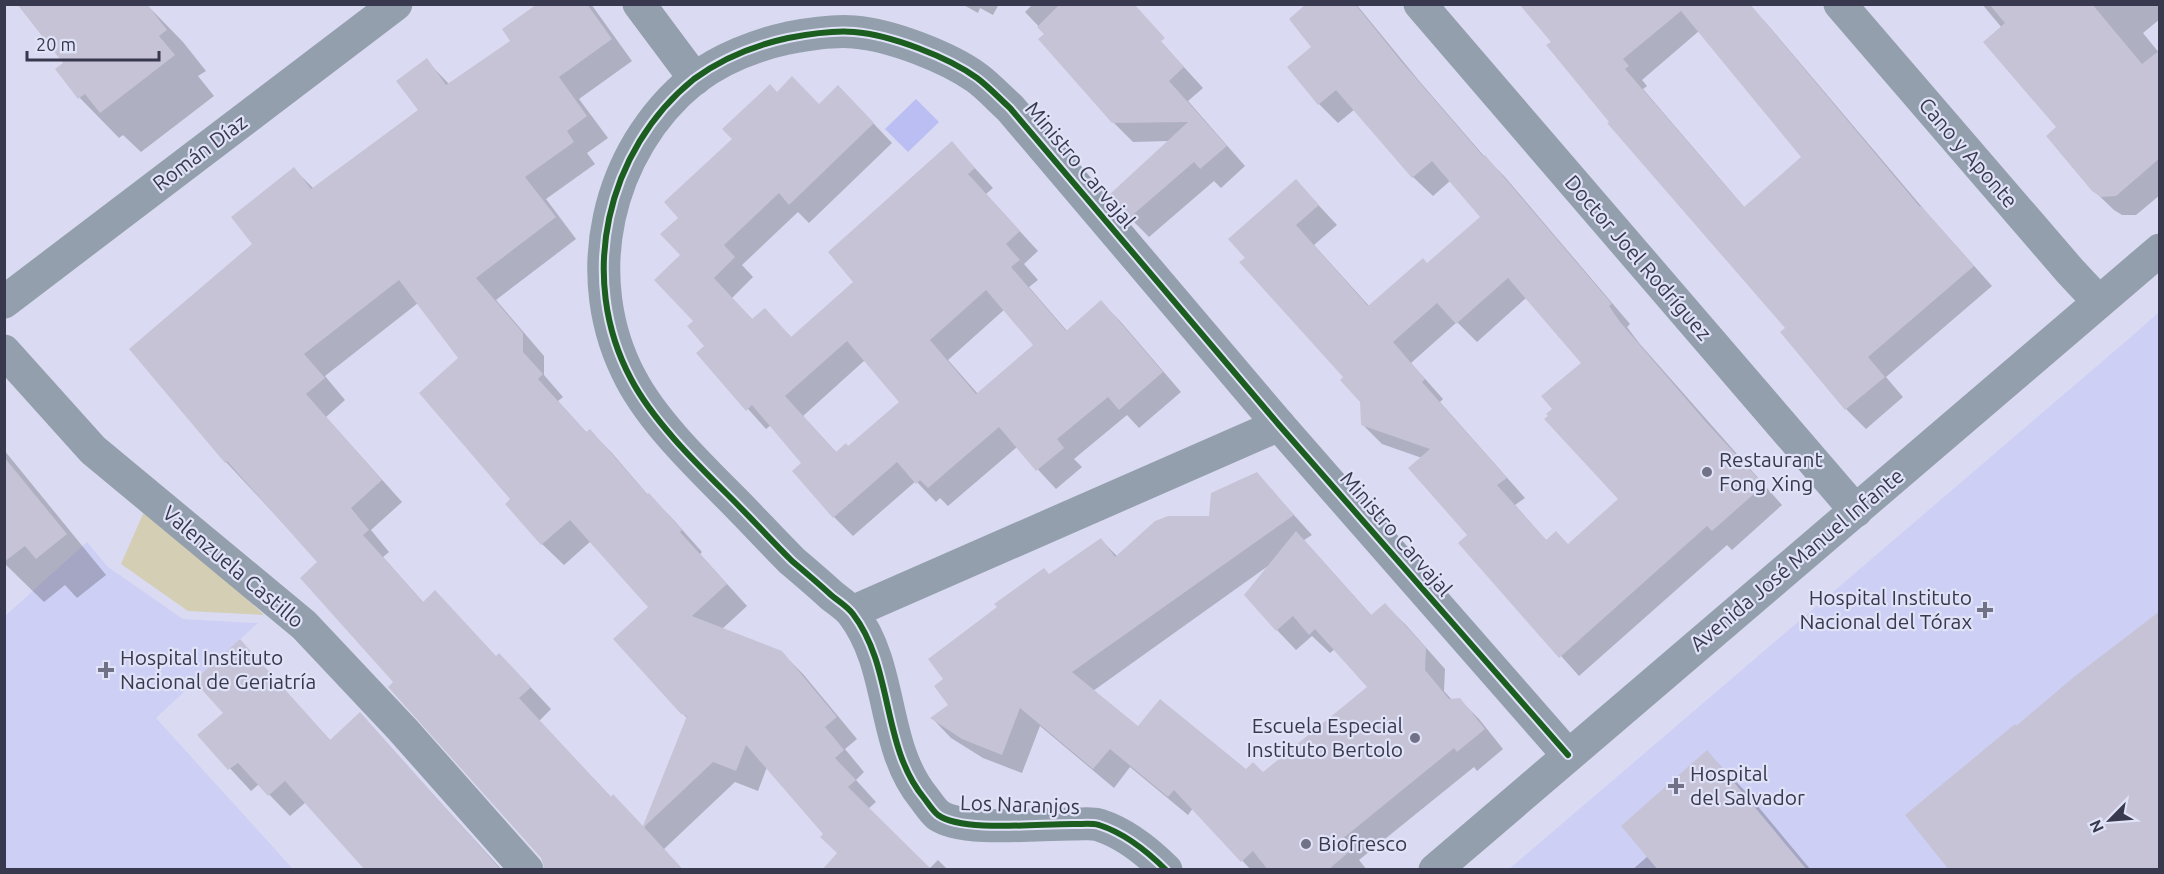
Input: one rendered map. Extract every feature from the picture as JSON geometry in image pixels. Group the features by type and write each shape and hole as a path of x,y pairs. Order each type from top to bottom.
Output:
{"street":[{"name":"Román Díaz","path":"4,302 396,4"},
{"path":"639,4 695,79"},
{"name":"Doctor Joel Rodríguez","path":"1420,4 1856,511"},
{"name":"Cano y Aponte","path":"1840,4 2098,301"},
{"name":"Ministro Carvajal","path":"852,612 791,560 699,466 664,426 631,381 619,353 603,287 602,260 605,236 615,196 626,166 644,133 695,79 731,57 771,42 813,33 854,32 904,43 945,59 978,78 1010,108 1279,425 1568,755"},
{"name":"Avenida José Manuel Infante","path":"1435,870 2160,250"},
{"name":"Valenzuela Castillo","path":"4,351 93,450 304,625 402,729 527,870"},
{"path":"852,612 1279,425"},
{"name":"Los Naranjos","path":"852,612 873,649 900,756 917,789 939,815 961,824 1097,825 1128,839 1166,870"}],"shaded area":[{"path":"916,99 939,122 908,152 885,129"},
{"name":"Hospital Instituto Nacional del Tórax","path":"2159,312 2159,869 1508,870 2132,336"},
{"path":"147,505 264,615 188,611 121,564"},
{"name":"Hospital Instituto Nacional de Geriatría","path":"87,542 108,567 183,619 258,623 156,718 293,869 5,870 5,616"}],"building":[{"path":"17,4 147,4 167,30 159,36 175,55 100,113 85,94 78,99 55,69 63,63"},
{"path":"537,4 587,4 612,39 559,77 587,116 567,131 574,142 525,177 556,217 476,278 523,333 523,352 543,374 538,379 586,432 590,429 682,530 680,532 727,584 692,616 782,651 837,717 825,727 844,750 835,758 856,780 848,787 932,870 822,870 837,853 820,837 823,834 746,745 736,771 713,762 644,827 683,870 545,870 541,858 388,687 393,682 300,578 317,562 227,461 225,463 129,349 252,244 231,217 294,167 311,189 418,110 396,81 427,58 446,85 510,41 502,29","holes":["399,280 458,358 419,393 510,499 505,504 541,545 570,520 648,607 613,639 681,714 687,716 643,826 613,794 611,797 519,698 531,687 499,653 496,656 435,590 423,602 363,535 369,530 351,508 382,480 306,394 325,378 304,354"]},
{"path":"1060,4 1134,4 1165,38 1161,41 1184,67 1169,81 1227,146 1200,169 1194,162 1128,219 1109,195 1188,122 1112,123 1038,39 1044,34 1037,27"},
{"path":"1306,4 1355,4 1401,61 1612,304 1609,306 1620,322 1764,485 1712,531 1707,526 1559,658 1458,543 1467,535 1408,468 1430,449 1361,425 1360,402 1340,380 1343,377 1239,262 1245,258 1228,239 1296,179 1319,205 1296,225 1368,306 1423,258 1427,263 1480,217 1432,161 1412,178 1336,90 1318,105 1287,67 1311,47 1289,19","holes":["1508,278 1581,363 1541,396 1552,409 1544,419 1618,499 1568,544 1556,531 1546,540 1497,485 1507,478 1422,382 1425,379 1393,342 1437,303 1456,324"]},
{"path":"1519,4 1750,4 1920,207 1974,266 1868,357 1885,377 1845,410 1780,332 1785,328 1607,123 1609,122 1546,45 1551,42","holes":["1681,11 1801,157 1744,207 1625,69 1629,66 1623,59"]},
{"path":"1989,4 2092,4 2142,64 2160,50 2160,158 2116,196 2101,197 2092,191 2046,136 2056,127 1983,42 2005,23"},
{"path":"792,76 819,104 838,85 874,123 789,205 779,193 724,245 735,257 714,278 752,319 765,308 791,337 853,282 828,252 952,141 975,168 968,174 1020,231 1006,244 1020,260 1011,267 1066,331 1101,300 1163,372 1119,410 1108,397 1057,439 1064,448 1036,471 999,427 928,488 920,480 916,484 897,462 833,518 792,471 801,463 752,405 746,411 696,353 704,346 687,326 693,321 654,280 680,255 660,234 678,218 664,202 732,139 722,129 770,84 777,92","holes":["986,290 1033,345 976,394 930,340","847,341 899,402 848,446 846,443 836,452 785,396"]},
{"path":"4,457 67,534 36,559 25,546 4,562"},
{"path":"1257,472 1294,515 1072,672 1138,726 1160,699 1246,769 1253,762 1263,772 1367,687 1315,629 1309,635 1293,616 1276,631 1244,595 1296,531 1371,615 1385,603 1426,648 1425,670 1449,699 1460,698 1485,729 1457,752 1454,748 1341,840 1350,851 1328,870 1268,870 1253,851 1241,862 1174,790 1168,797 1110,749 1093,769 1020,708 1002,755 962,739 930,718 948,705 934,686 943,679 928,659 997,607 994,604 1044,568 1049,574 1101,538 1115,557 1155,521 1168,516 1209,516 1211,493"},
{"path":"2160,611 2160,870 1949,870 1905,815 2075,676"},
{"path":"240,639 330,740 360,712 501,870 365,870 285,781 268,796 238,763 228,770 197,735 223,713 194,681"},
{"path":"1707,750 1807,870 1658,870 1621,826"}],"cycle path":[{"path":"1166,870 1135,844 1099,825 966,824 950,821 938,815 910,777 893,731 875,658 866,635 853,614 792,561 690,456 651,411 631,379 615,340 606,300 604,258 609,218 621,178 639,142 664,108 694,79 716,65 751,49 788,38 829,32 854,32 902,42 918,48 951,62 981,81 1010,108 1279,425 1568,755"}],"place":[{"name":"Restaurant Fong Xing","path":"1707,472"},
{"name":"Hospital Instituto Nacional del Tórax","path":"1985,610"},
{"name":"Hospital Instituto Nacional de Geriatría","path":"106,670"},
{"name":"Escuela Especial Instituto Bertolo","path":"1415,738"},
{"name":"Hospital del Salvador","path":"1676,786"},
{"name":"Biofresco","path":"1306,844"}]}
